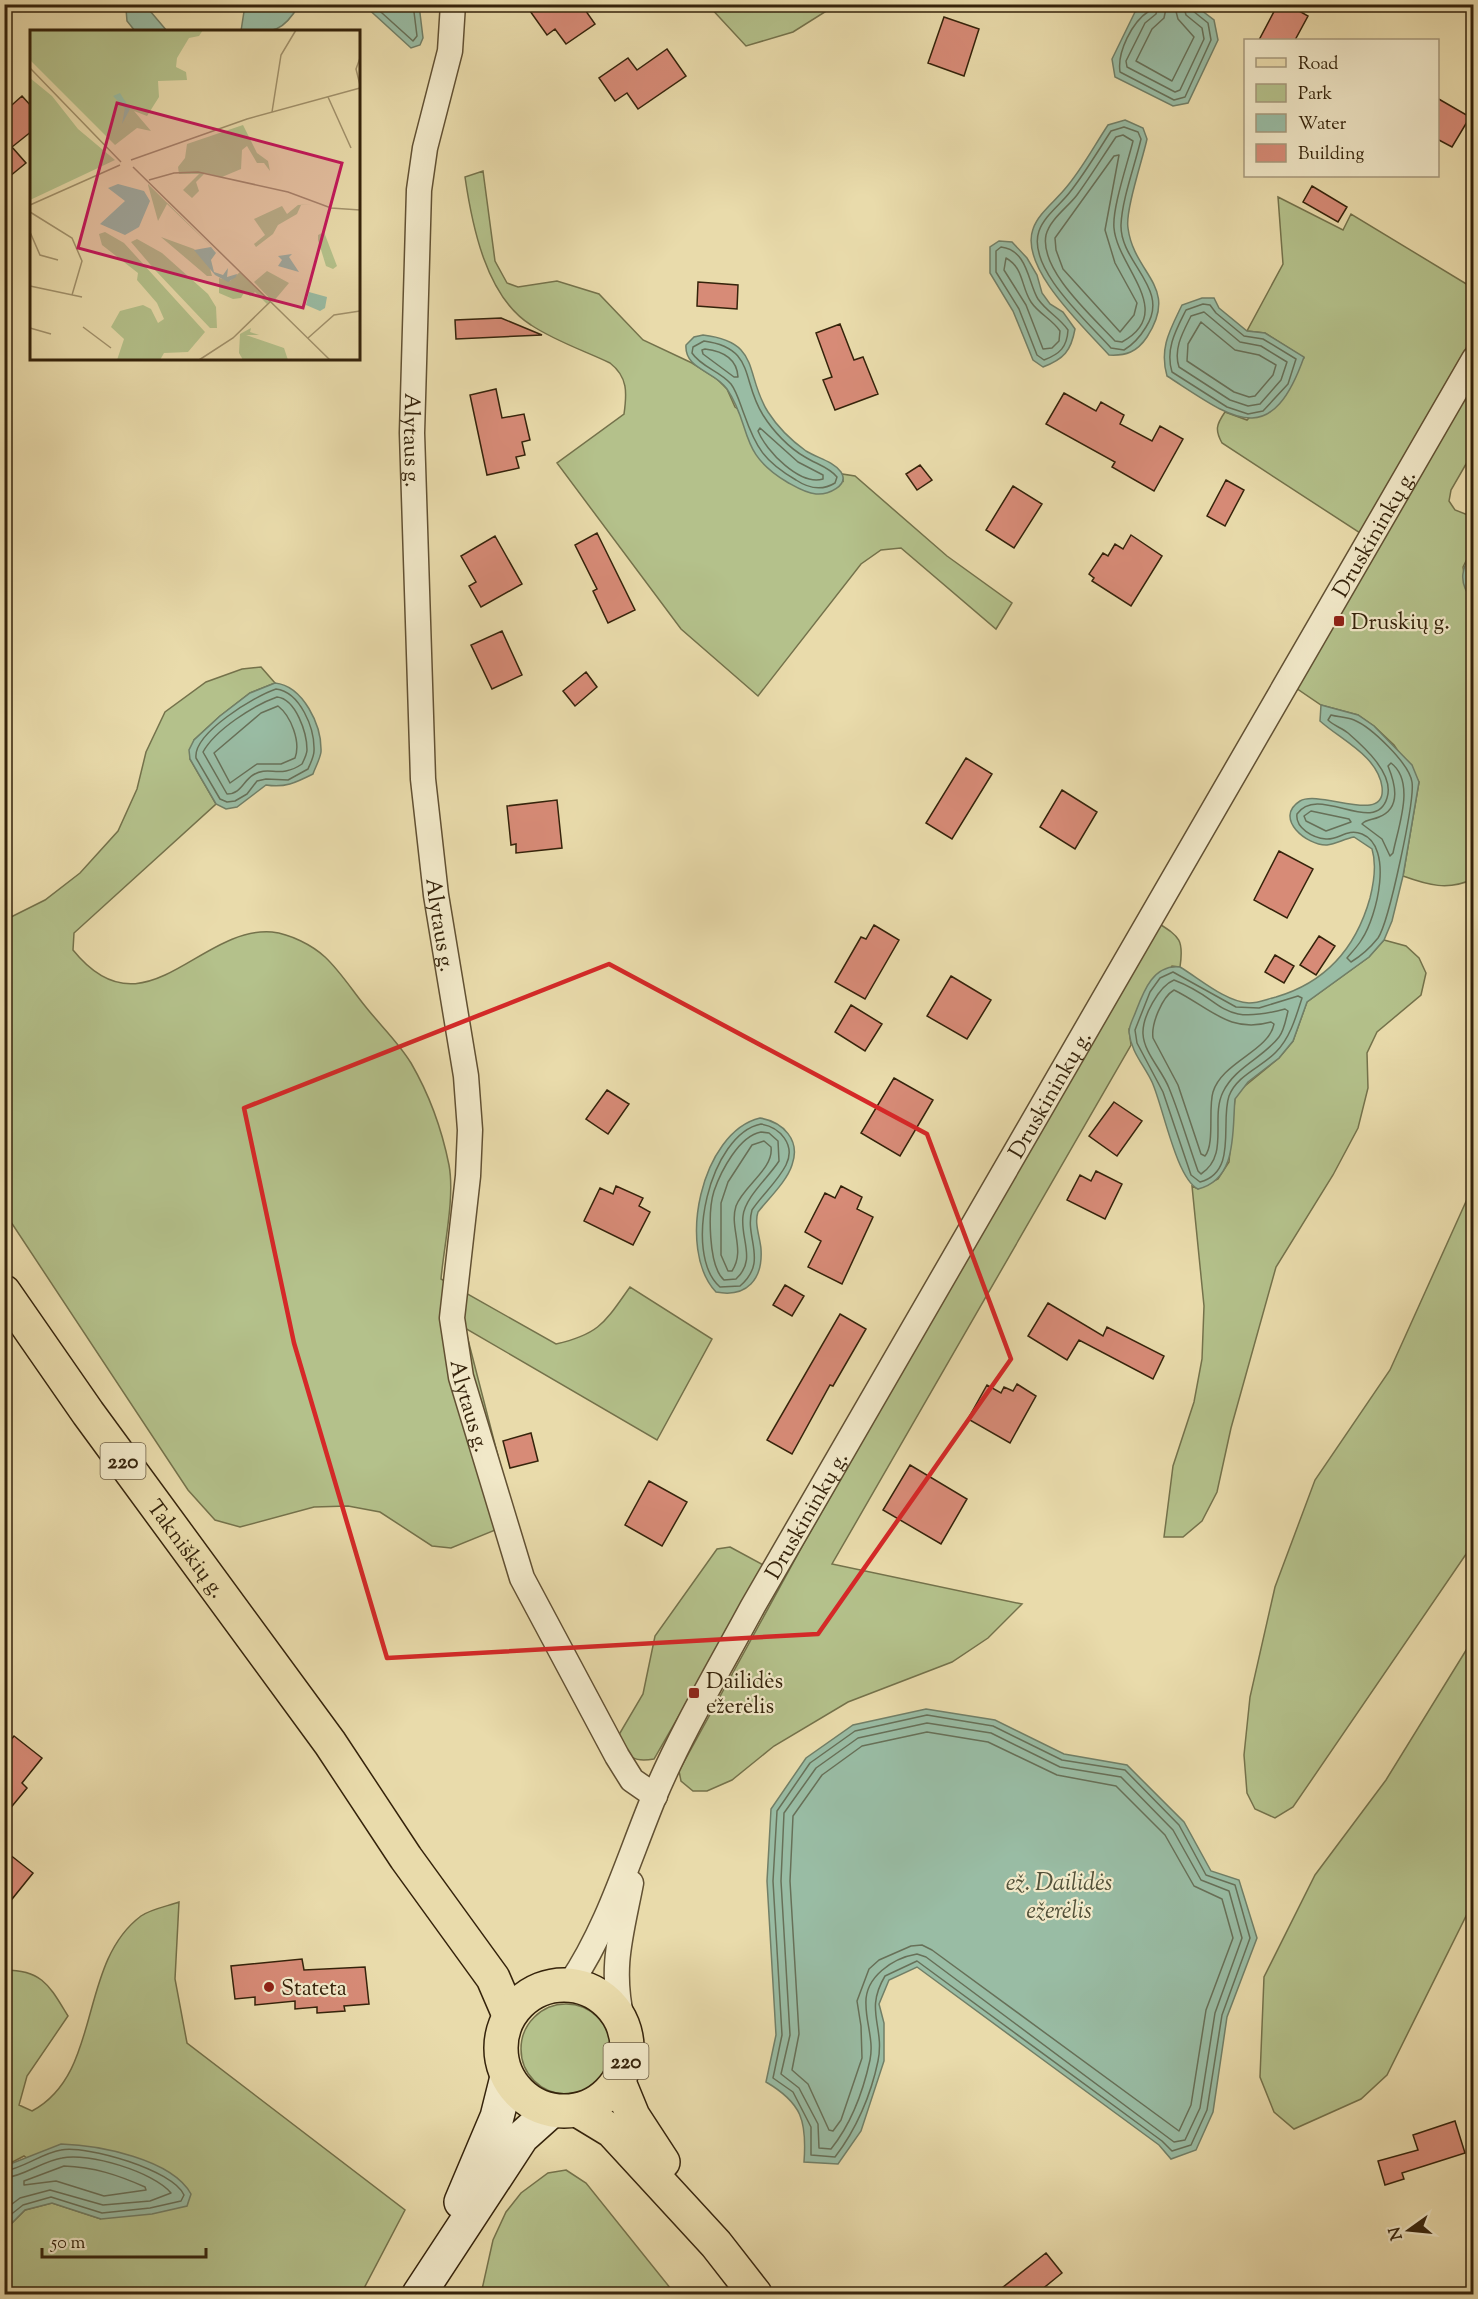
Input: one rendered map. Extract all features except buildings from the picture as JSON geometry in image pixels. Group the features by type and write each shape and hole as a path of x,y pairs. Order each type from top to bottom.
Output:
{"main road":[{"name":"Takniškių g.","path":"4,1292 88,1413 330,1743"},
{"name":"220","path":"330,1743 422,1847 509,1966 526,1979 591,1990 609,2003 622,2020 627,2051 619,2082 602,2100 565,2111"},
{"name":"220","path":"330,1743 406,1858 493,1978 509,2015"},
{"name":"220","path":"559,1985 525,1997 509,2015 501,2035 500,2057 507,2077 525,2099 565,2111 612,2131 716,2244"},
{"path":"424,2286 497,2117 507,2077"},
{"name":"220","path":"619,2082 633,2116 716,2244 755,2295"},
{"path":"424,2286 522,2137 565,2111"}],"street":[{"name":"Alytaus g.","path":"453,4 450,51 425,148 419,190 412,433 423,779 436,895 466,1076 470,1130 453,1328 461,1377 522,1578 617,1756 632,1780 655,1796"},
{"name":"Druskininkų g.","path":"639,1836 685,1732 759,1596 1473,359"},
{"path":"559,1985 589,1957 639,1836"},
{"path":"622,2020 615,1989 616,1963 639,1836"}],"highlighted area":[{"path":"609,964 927,1134 1011,1359 818,1634 387,1658 294,1343 244,1108"}],"green space":[{"path":"708,5 836,5 793,32 746,46"},
{"path":"483,171 495,261 507,283 518,287 557,281 599,294 643,340 692,363 717,379 727,389 735,407 843,481 842,474 855,476 947,556 1012,603 996,629 901,548 881,550 861,564 758,696 681,629 557,463 624,414 625,386 620,374 610,363 540,331 516,313 503,297 492,279 477,238 465,177"},
{"path":"1278,197 1343,230 1351,214 1473,288 1473,336 1360,533 1222,443 1218,434 1218,424 1225,412 1247,420 1304,358 1265,333 1247,331 1283,264"},
{"path":"1473,377 1473,452 1451,490 1449,501 1455,510 1473,517 1473,547 1463,567 1467,593 1474,600 1473,879 1446,886 1403,876 1419,782 1394,745 1358,715 1321,705 1296,688"},
{"path":"261,667 275,683 250,693 194,740 190,759 216,804 74,933 73,950 99,974 124,983 148,981 172,972 220,945 245,935 272,932 307,944 320,953 341,974 401,1048 418,1075 434,1112 443,1139 451,1178 450,1207 441,1279 556,1344 583,1336 600,1325 630,1287 712,1339 657,1440 465,1328 515,1522 451,1548 432,1546 380,1512 348,1506 314,1507 240,1527 215,1520 188,1490 5,1213 5,920 45,900 80,873 118,831 137,789 146,752 165,712 206,682 242,669"},
{"path":"1158,923 1179,940 1181,945 1180,967 1172,966 1129,1029 1131,1045 832,1564 1022,1604 988,1638 952,1662 848,1702 774,1746 732,1780 707,1791 693,1791 681,1781 679,1771 804,1543"},
{"path":"1384,940 1406,946 1419,958 1426,973 1421,995 1377,1032 1367,1053 1368,1088 1358,1128 1333,1175 1276,1267 1231,1428 1217,1492 1202,1521 1183,1537 1164,1537 1173,1466 1194,1402 1202,1359 1204,1306 1192,1186 1198,1189 1218,1179 1229,1162 1235,1098 1240,1090 1279,1058 1293,1041 1307,1002 1369,957"},
{"path":"1473,1186 1473,1544 1293,1807 1275,1818 1255,1809 1247,1793 1244,1755 1250,1697 1275,1587 1315,1480 1390,1370"},
{"path":"730,1547 765,1566 654,1759 635,1759 628,1754 617,1738 643,1694 655,1636 717,1549"},
{"path":"1473,1639 1473,1902 1387,2075 1361,2099 1294,2129 1274,2112 1260,2077 1264,1977 1315,1875 1386,1780"},
{"path":"179,1902 175,1979 187,2043 405,2210 361,2294 5,2294 5,2230 25,2210 52,2203 101,2219 24,2156 5,2166 5,1970 28,1973 44,1982 68,2016 27,2076 19,2105 32,2111 54,2094 70,2071 81,2045 107,1961 121,1937 141,1916"},
{"path":"566,2004 583,2007 598,2017 608,2032 611,2049 608,2066 598,2081 583,2091 566,2094 549,2091 534,2081 524,2066 521,2049 524,2032 534,2017 549,2007"},
{"path":"566,2170 586,2183 675,2294 481,2294 493,2240 506,2212 521,2193 548,2173"}],"water":[{"path":"245,4 299,5 287,21 275,29 241,30"},
{"path":"133,5 145,5 166,30 134,30 127,21 126,9"},
{"path":"364,5 419,5 423,38 420,45 411,48"},
{"path":"1149,5 1197,7 1214,20 1218,40 1188,103 1173,106 1115,77 1112,59 1135,12"},
{"path":"1125,120 1143,128 1147,139 1132,197 1128,228 1138,258 1157,292 1159,305 1156,320 1147,337 1135,350 1121,355 1109,355 1057,296 1045,279 1031,245 1033,229 1039,218 1076,175 1108,125"},
{"path":"999,241 1012,242 1027,258 1037,275 1042,293 1050,304 1063,312 1075,329 1069,349 1056,361 1043,367 1033,360 1013,311 990,273 990,247"},
{"path":"1202,298 1214,298 1219,308 1247,331 1265,333 1304,357 1291,387 1277,406 1263,416 1247,418 1230,413 1211,404 1167,376 1165,348 1173,323 1182,305"},
{"path":"703,335 722,339 743,352 768,412 785,433 801,447 829,462 841,472 842,481 836,489 816,494 801,490 771,471 760,460 753,450 735,403 727,389 695,365 687,353 686,345 694,337"},
{"path":"1473,547 1473,600 1464,587 1463,574"},
{"path":"275,683 294,691 309,708 318,730 321,752 319,760 313,774 290,784 266,785 237,807 226,809 216,804 190,759 189,750 194,740 220,716 250,693"},
{"path":"1321,705 1358,715 1374,726 1412,765 1419,782 1403,876 1392,921 1384,940 1369,957 1307,1002 1293,1041 1279,1058 1248,1082 1235,1099 1233,1139 1226,1165 1211,1184 1198,1189 1190,1182 1177,1157 1152,1082 1132,1046 1130,1027 1151,980 1163,970 1180,967 1231,999 1240,1002 1256,1002 1276,997 1310,982 1337,961 1357,932 1373,886 1375,867 1372,849 1354,837 1334,844 1319,844 1303,836 1291,823 1290,815 1300,801 1322,799 1364,805 1374,804 1381,798 1382,787 1374,766 1320,721"},
{"path":"760,1118 783,1128 788,1134 794,1148 792,1165 782,1183 758,1212 761,1260 756,1277 751,1284 736,1292 716,1292 704,1273 698,1249 697,1222 701,1194 710,1168 723,1145 740,1128"},
{"name":"ež. Dailidės ežerėlis","path":"926,1709 995,1720 1064,1754 1127,1765 1184,1822 1211,1871 1239,1880 1257,1938 1227,2017 1213,2112 1196,2150 1171,2159 1159,2145 917,1967 889,1980 879,2004 884,2023 884,2061 861,2131 838,2164 804,2162 804,2135 800,2114 788,2098 766,2082 776,2035 767,1881 771,1809 806,1758 853,1725"},
{"path":"61,2144 113,2151 151,2163 181,2182 191,2194 187,2206 152,2214 101,2219 52,2203 25,2210 5,2230 5,2166"}],"place":[{"name":"Druskių g.","path":"1339,621"},
{"name":"Dailidės ežerėlis","path":"694,1693"},
{"name":"Stateta","path":"269,1987"}]}
